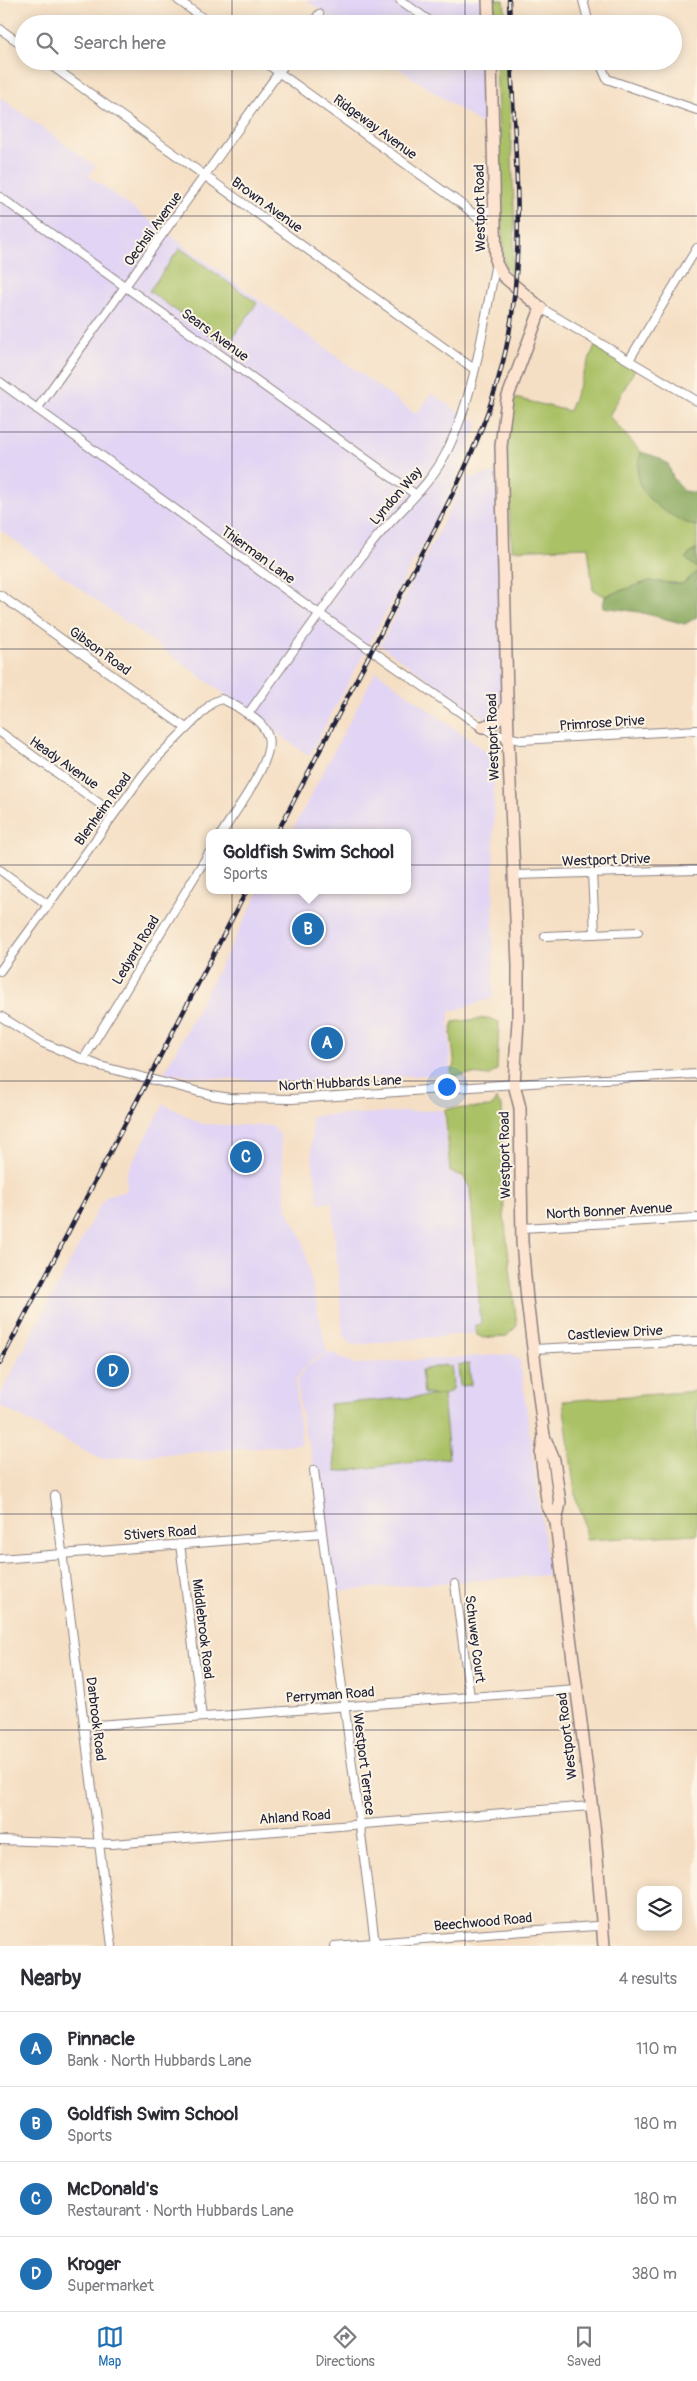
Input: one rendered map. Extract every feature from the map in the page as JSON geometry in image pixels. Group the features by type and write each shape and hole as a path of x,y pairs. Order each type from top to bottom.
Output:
{"main road":[{"path":"488,0 489,15"},
{"name":"Westport Road","path":"490,70 496,209 496,263 503,276 542,308 510,391 503,421 502,471 507,704 515,875 518,1021 514,1084 520,1108 525,1281 544,1436 554,1460 560,1503 556,1522 591,1806 596,1833 604,1946"},
{"path":"482,727 496,723 502,716 507,704"}],"street":[{"path":"178,0 199,15"},
{"path":"400,0 421,15"},
{"path":"583,0 587,15"},
{"path":"0,29 15,40"},
{"name":"Brown Avenue","path":"58,70 474,369"},
{"name":"Ridgeway Avenue","path":"274,70 473,214 496,234"},
{"name":"Oechsli Avenue","path":"37,409 281,70"},
{"path":"603,70 607,80 697,110"},
{"name":"Sears Avenue","path":"0,197 415,494"},
{"path":"473,214 496,209"},
{"path":"629,360 697,248"},
{"name":"Lyndon Way","path":"248,714 373,542 440,464 447,451 483,339 496,263"},
{"path":"542,308 697,402"},
{"name":"Thierman Lane","path":"0,382 321,614 482,727 497,735 508,738"},
{"name":"Gibson Road","path":"0,595 186,728"},
{"name":"Blenheim Road","path":"0,971 156,759 186,728 218,700 227,701 248,714"},
{"path":"224,829 263,766 269,750 265,729 248,714"},
{"name":"Primrose Drive","path":"508,738 521,740 697,730"},
{"name":"Heady Avenue","path":"0,732 114,814"},
{"name":"Ledyard Road","path":"83,1060 206,859"},
{"path":"0,870 48,905"},
{"name":"Westport Drive","path":"515,875 697,870"},
{"path":"592,873 595,934"},
{"path":"545,936 638,932"},
{"name":"North Hubbards Lane","path":"0,1016 43,1042 83,1060 211,1095 239,1098 292,1099 697,1074"},
{"name":"North Bonner Avenue","path":"522,1228 697,1218"},
{"name":"Castleview Drive","path":"533,1349 697,1341"},
{"name":"Westport Terrace","path":"314,1470 375,1943"},
{"name":"Darbrook Road","path":"55,1496 112,1946"},
{"name":"Stivers Road","path":"0,1559 322,1533"},
{"name":"Middlebrook Road","path":"180,1544 202,1717"},
{"name":"Schuwey Court","path":"455,1584 470,1697"},
{"name":"Perryman Road","path":"84,1726 576,1688"},
{"name":"Ahland Road","path":"0,1840 99,1844 591,1806"},
{"name":"Beechwood Road","path":"334,1946 375,1943 428,1943 551,1929 596,1926 604,1928"}],"shaded area":[{"path":"306,0 481,0 482,15 327,15"},
{"path":"401,70 484,70 483,125"},
{"path":"0,97 95,166 89,176 416,414 432,393 457,411 479,422 443,506 309,756 0,530"},
{"path":"497,473 503,706 495,719 486,720 380,645 466,478"},
{"path":"376,671 494,757 493,998 449,1012 450,1074 288,1082 211,1078 164,1073 258,894 411,894 411,829 293,829"},
{"path":"164,1104 202,1124 272,1126 280,1134 287,1209 302,1237 327,1352 309,1362 295,1382 302,1444 101,1459 0,1406 0,1395 100,1205 108,1195 127,1191 126,1174"},
{"path":"443,1110 449,1173 460,1176 469,1187 472,1250 481,1323 475,1325 476,1333 352,1345 343,1335 332,1202 319,1203 312,1158 311,1116"},
{"path":"330,1352 354,1364 512,1354 520,1360 549,1575 334,1591 315,1469 303,1427 297,1382 302,1372 310,1363"}],"green space":[{"path":"493,0 504,0 505,15 494,15"},
{"path":"496,70 508,70 515,228 512,276 506,266 503,254"},
{"path":"180,248 257,303 226,347 149,291"},
{"path":"595,345 635,369 609,416 641,452 638,479 677,519 697,527 697,548 685,558 697,568 697,574 682,584 649,581 605,596 593,590 588,547 512,550 508,493 508,454 511,417 515,398 569,411"},
{"path":"641,452 657,457 668,464 673,478 684,491 697,493 697,527 680,520 662,509 641,488 638,479 638,469"},
{"path":"697,548 697,568 685,558"},
{"path":"697,572 697,617 685,624 639,612 603,607 605,596 649,581 682,584"},
{"path":"488,1018 499,1022 497,1070 489,1076 471,1074 452,1076 451,1069 455,1067 451,1033 453,1022"},
{"path":"496,1099 502,1107 504,1216 517,1326 507,1336 483,1338 477,1335 475,1325 481,1324 470,1188 463,1176 450,1172 445,1109 491,1107"},
{"path":"469,1364 471,1385 460,1386 458,1365"},
{"path":"445,1365 451,1366 453,1383 450,1392 441,1395 424,1394 421,1370"},
{"path":"697,1391 697,1534 586,1540 583,1515 576,1501 563,1401"},
{"path":"443,1395 449,1458 336,1472 329,1404"}],"railway":[{"path":"509,0 510,15"},
{"path":"279,829 451,497 466,466 491,402 509,334 517,266 518,198 511,70"},
{"path":"0,1363 245,894"}],"place":[{"name":"Goldfish Swim School","path":"308,929"},
{"name":"Pinnacle","path":"327,1043"},
{"name":"McDonald's","path":"246,1157"},
{"name":"Kroger","path":"113,1371"}]}
